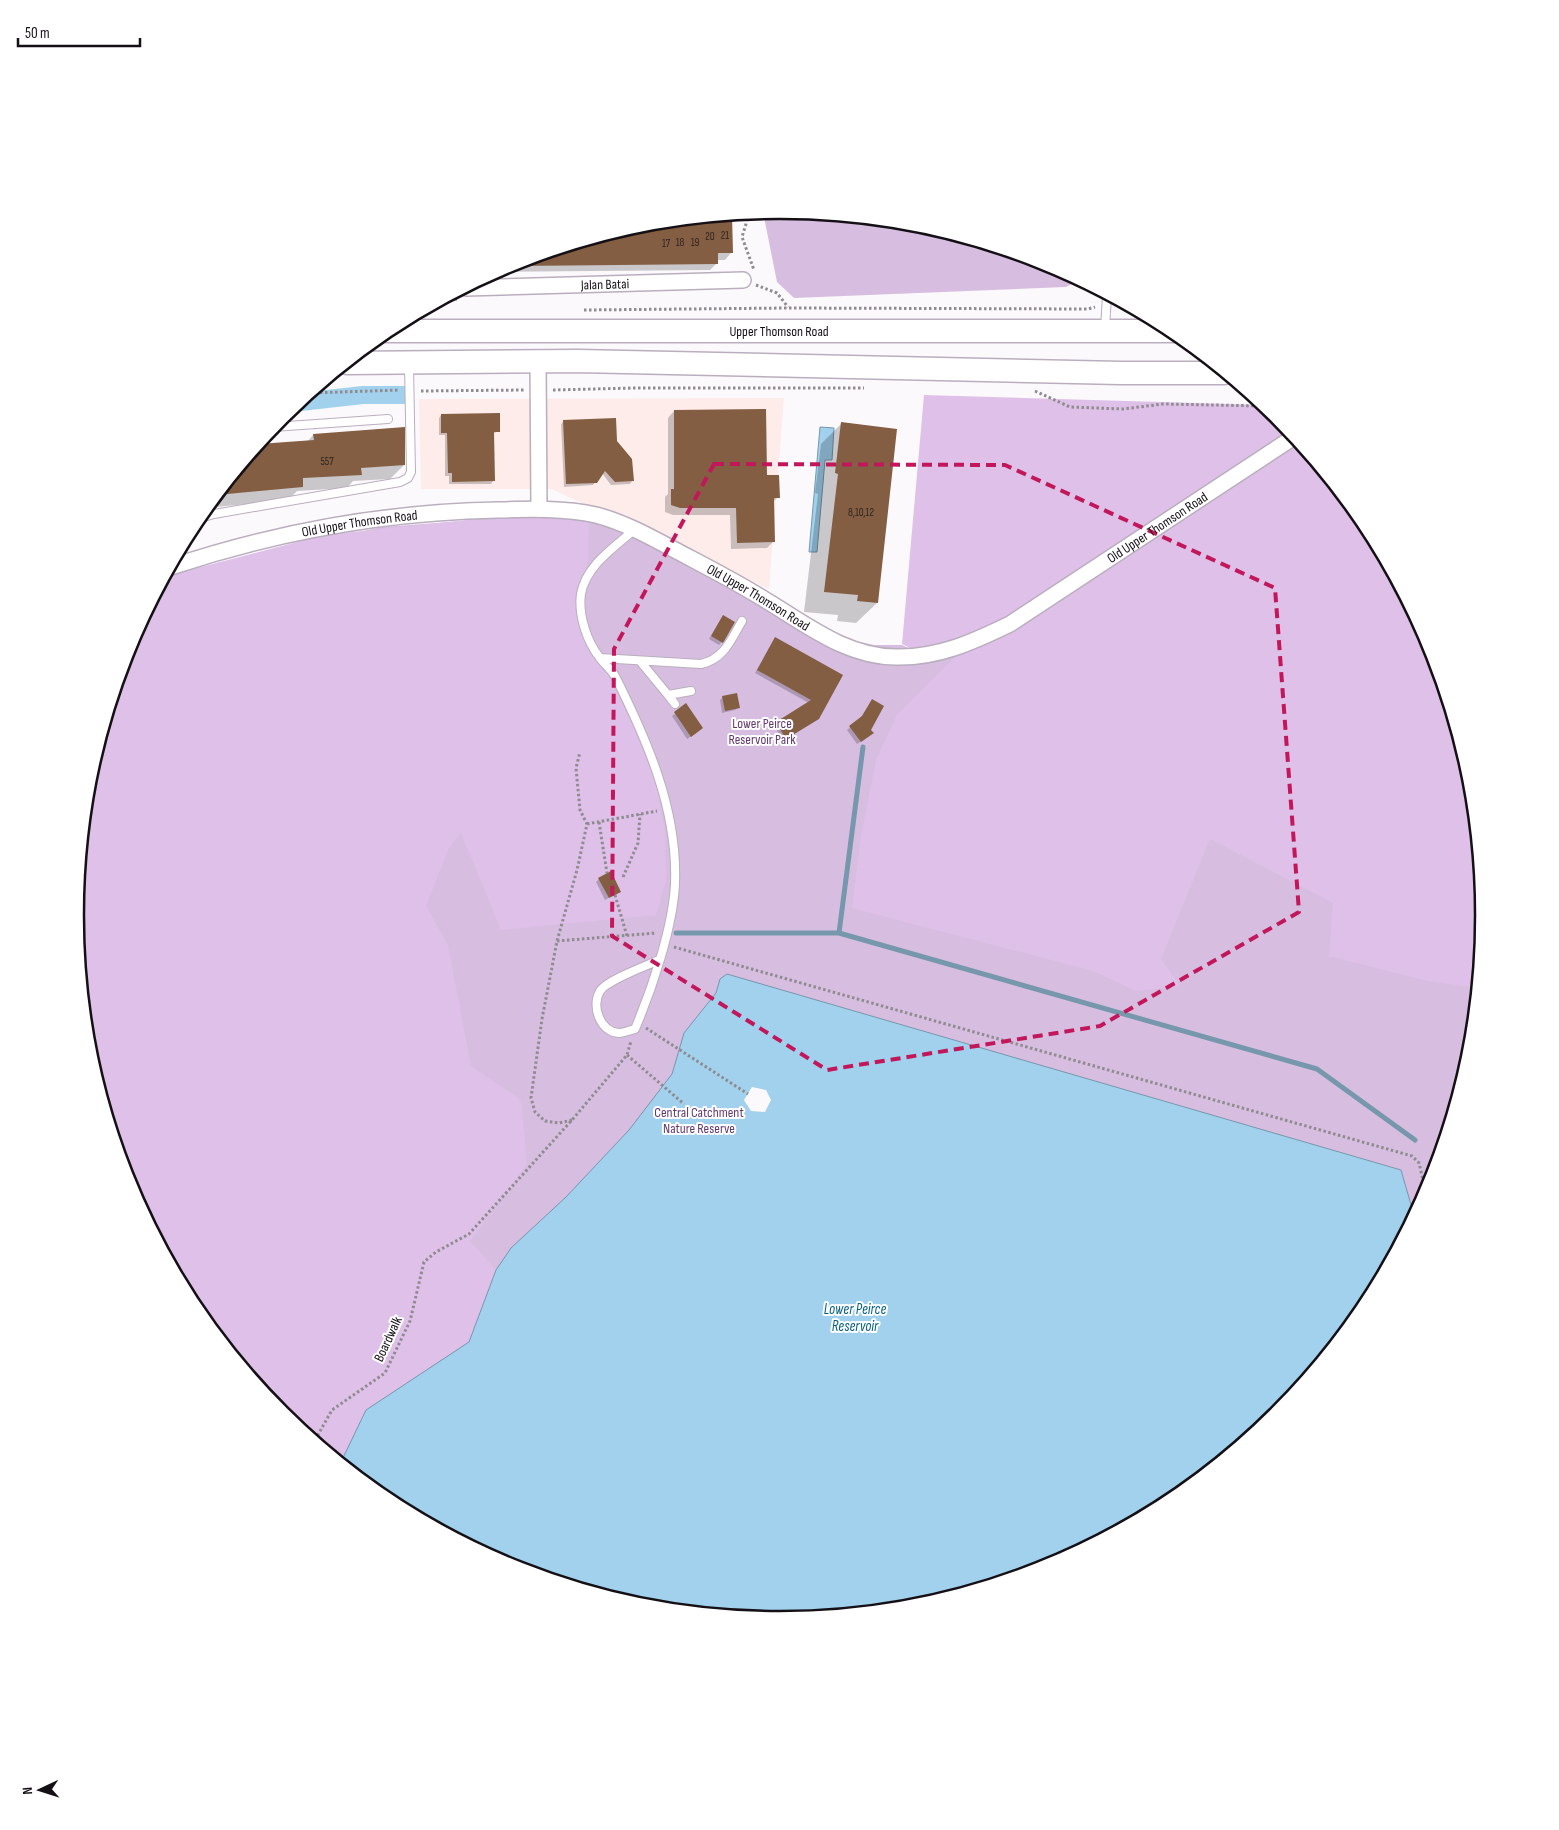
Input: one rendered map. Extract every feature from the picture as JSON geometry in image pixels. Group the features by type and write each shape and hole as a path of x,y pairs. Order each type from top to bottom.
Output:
{"main road":[{"name":"Upper Thomson Road","path":"404,330 1104,333 1147,327"},
{"path":"356,363 538,361 1215,373"}],"street":[{"name":"Jalan Batai","path":"479,288 743,280"},
{"path":"538,361 539,509"},
{"name":"Old Upper Thomson Road","path":"179,564 222,550 372,519 437,511 539,509 596,515 636,530 736,582 828,640 862,651 894,658 926,656 967,646 1010,624 1288,441"}],"lane":[{"path":"1104,333 1107,301"},
{"path":"210,515 400,482 408,478 411,472 409,361"},
{"path":"285,426 388,419"},
{"path":"636,530 591,570 581,595 584,625 600,658 613,672 639,724 661,783 672,834 675,884 664,944 636,1026 619,1033 606,1028 598,1016 597,1004 600,991 608,984 658,960"},
{"path":"600,658 702,664 712,662 720,657 742,621"},
{"path":"640,661 675,704"},
{"path":"668,695 690,691"}],"path":[{"path":"747,220 742,237 760,287 777,293 789,308"},
{"path":"580,310 789,308 1088,309 1105,300"},
{"path":"320,393 634,388 865,388"},
{"path":"1027,391 1036,391 1070,407 1123,410 1164,404 1253,406"},
{"path":"580,752 576,768 580,810 587,824 577,870 557,941 542,1019 531,1098 534,1112 546,1121 559,1123 572,1120 627,1055 636,1026 748,1094"},
{"path":"587,824 667,809"},
{"path":"623,877 638,843 640,814"},
{"path":"599,822 607,873"},
{"path":"615,895 628,936"},
{"path":"557,941 666,932"},
{"path":"664,944 1412,1156 1419,1163 1423,1179"},
{"path":"627,1055 684,1104"},
{"name":"Boardwalk","path":"318,1435 332,1410 385,1373 410,1320 424,1262 436,1252 469,1234 572,1120"}],"highlighted area":[{"path":"714,464 1005,465 1275,588 1299,912 1100,1026 827,1070 612,936 614,649"}],"shaded area":[{"path":"924,395 1251,405 1303,456 1358,528 1382,567 1403,607 1438,691 1452,735 1462,779 1469,824 1474,869 1475,915 1471,987 1428,981 1329,956 1333,903 1210,839 1161,959 1180,986 1136,991 1093,971 852,908 861,836 876,760 897,715 966,646 926,656 902,644"},
{"path":"784,398 769,589 551,489 421,489 419,399"},
{"path":"506,516 589,518 587,574 582,610 588,634 632,724 656,783 665,833 666,881 656,915 501,930 461,833 449,848 426,906 448,945 471,1066 521,1100 527,1164 470,1241 496,1270 469,1342 366,1410 344,1457 288,1407 256,1374 201,1302 177,1263 156,1223 137,1181 107,1095 97,1051 90,1006 85,961 84,915 85,869 90,824 97,779 107,735 137,649 173,574 324,535"}],"green space":[{"path":"765,220 825,221 870,225 915,233 960,243 1003,256 1072,284 1066,287 794,298 777,282"},
{"name":"Central Catchment Nature Reserve","path":"504,518 589,518 636,529 835,637 874,645 902,645 926,656 967,646 943,670 1357,527 1382,567 1403,607 1422,649 1452,735 1462,779 1474,869 1474,961 1462,1051 1452,1095 1422,1181 1382,1263 1358,1302 1303,1374 1238,1438 1203,1467 1127,1518 1087,1539 1046,1558 960,1587 870,1605 825,1609 780,1611 689,1605 599,1587 556,1574 513,1558 432,1518 356,1467 321,1438 256,1374 201,1302 177,1263 137,1181 107,1095 97,1051 85,961 85,869 97,779 107,735 137,649 171,578 215,564 382,527"}],"water":[{"path":"820,427 834,428 832,460 825,460 817,552 809,552"},
{"name":"Lower Peirce Reservoir","path":"727,974 1401,1170 1411,1205 1382,1263 1358,1302 1303,1374 1271,1407 1203,1467 1166,1493 1127,1518 1046,1558 960,1587 915,1597 870,1605 780,1611 689,1605 599,1587 556,1574 513,1558 432,1518 393,1493 344,1457 366,1410 469,1342 496,1270 511,1248 566,1197 629,1130 672,1074 684,1033 716,993 720,979"}],"pier":[{"path":"752,1087 766,1090 771,1100 765,1112 751,1111 744,1100"}],"building":[{"path":"732,221 733,253 718,253 718,264 529,266 599,243 644,233 689,225"},
{"path":"766,409 767,475 779,475 780,498 774,498 775,542 737,543 736,508 680,508 671,505 671,489 674,489 674,410"},
{"path":"500,413 500,432 494,432 495,481 452,482 452,473 448,473 447,433 441,433 441,414"},
{"path":"616,418 617,441 632,459 634,481 615,482 605,471 597,483 566,484 563,420"},
{"path":"841,422 897,429 878,603 857,601 858,595 824,592 838,474 835,473"},
{"path":"405,427 405,465 361,468 362,475 303,478 303,487 226,494 268,443 314,440 313,434"},
{"path":"723,615 735,622 723,643 711,636"},
{"path":"775,637 843,675 819,719 786,739 776,722 811,700 757,670"},
{"path":"737,693 740,708 725,711 722,696"},
{"path":"872,699 884,706 871,730 874,733 861,742 849,726 862,716"},
{"path":"686,703 703,728 691,737 674,712"},
{"path":"611,871 621,892 609,898 598,878"}],"waterway":[{"path":"312,401 363,395 404,395"},
{"path":"863,747 839,933 1317,1069 1415,1140"},
{"path":"676,933 839,933"}],"park label":[{"name":"Lower Peirce Reservoir Park","path":"762,732"}]}
